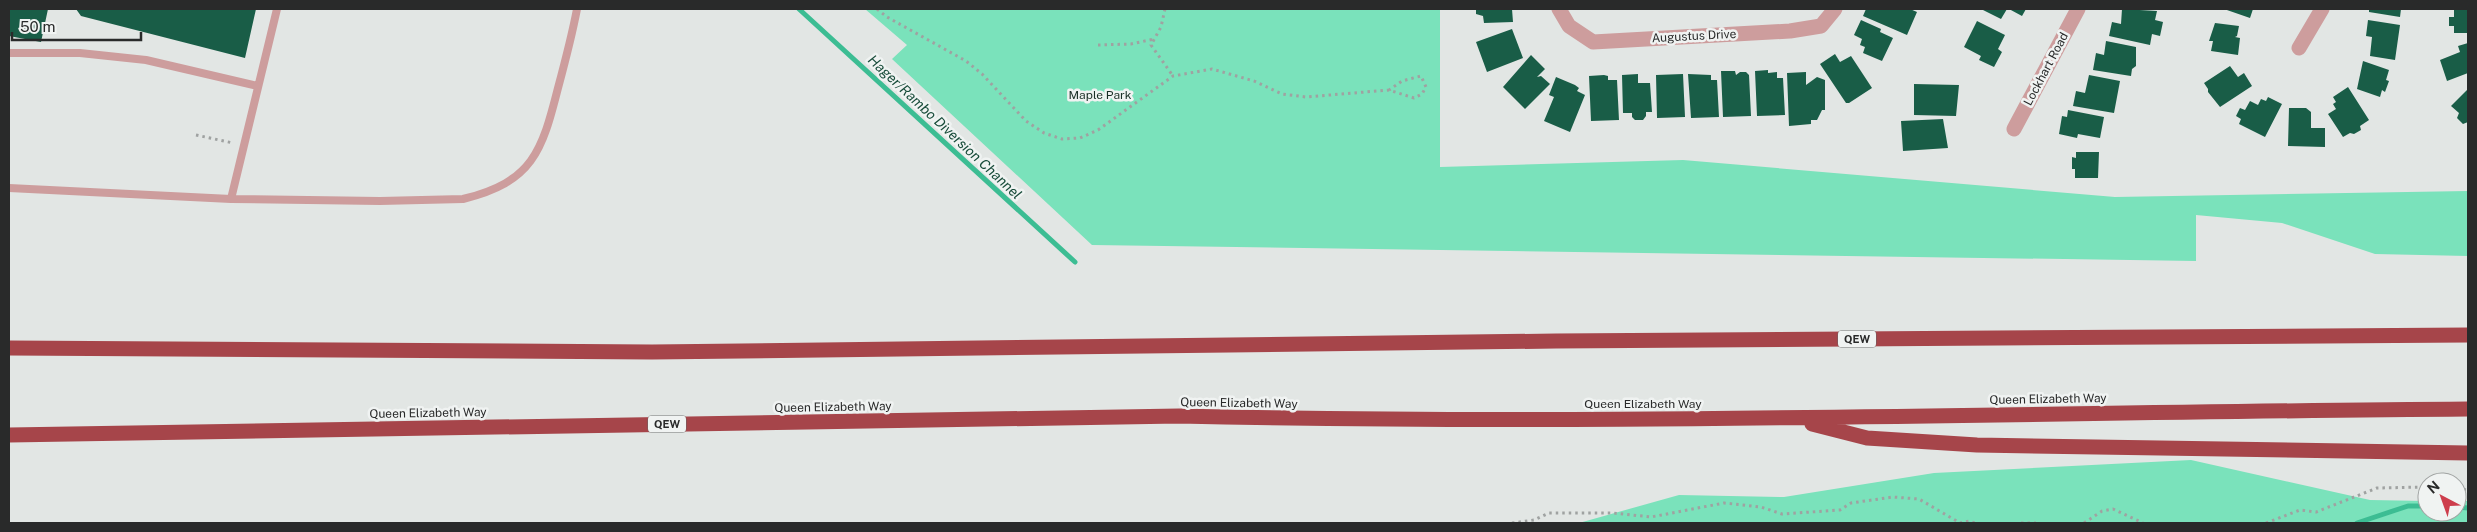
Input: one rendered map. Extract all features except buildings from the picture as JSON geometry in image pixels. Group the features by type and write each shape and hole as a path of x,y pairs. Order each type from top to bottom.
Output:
{"highway":[{"name":"QEW","path":"9,348 652,352 1556,341 2468,335"},
{"name":"Queen Elizabeth Way","path":"9,435 1179,416 1326,420 1792,419 2468,410"},
{"path":"1792,419 1867,438 1977,445 2468,453"}],"street":[{"name":"Augustus Drive","path":"1559,9 1570,26 1592,42 1790,32 1821,26 1835,9"},
{"name":"Lockhart Road","path":"2014,130 2078,9"},
{"path":"2299,48 2322,9"}],"lane":[{"path":"230,199 277,9"},
{"path":"9,188 230,199 380,202 463,199 499,188 524,169 542,145 577,9"},
{"path":"9,52 80,53 146,60 258,86"}],"path":[{"path":"877,9 887,17 966,61 982,74 1026,121 1044,134 1062,139 1080,138 1098,130 1174,76 1212,69 1254,81 1282,94 1306,97 1389,90 1414,98 1422,94 1426,87 1421,76 1414,76 1389,90"},
{"path":"1165,9 1161,26 1151,45 1174,76"},
{"path":"1098,45 1131,44 1155,39"},
{"path":"196,134 244,146"},
{"path":"2266,523 2300,510 2316,512 2377,488 2417,487"},
{"path":"1512,523 1534,520 1549,513 1613,512 1650,517 1724,503 1761,507 1782,514 1840,510 1851,503 1893,497 1919,499 1960,523 1969,521 1975,523"},
{"path":"2084,523 2102,511 2113,509 2143,523"},
{"path":"2020,523 2036,523"}],"green space":[{"name":"Maple Park","path":"865,9 1440,9 1440,167 1683,160 2115,197 2468,191 2468,256 2375,254 2282,223 2196,215 2196,261 1092,245 892,59 907,45"},
{"path":"2191,460 2370,500 2417,501 2417,522 2467,522 2468,501 2468,523 1579,523 1679,495 1784,497 1934,473"}],"waterway":[{"name":"Hager/Rambo Diversion Channel","path":"799,9 1075,262"},
{"path":"2357,523 2408,506 2417,506"}]}
